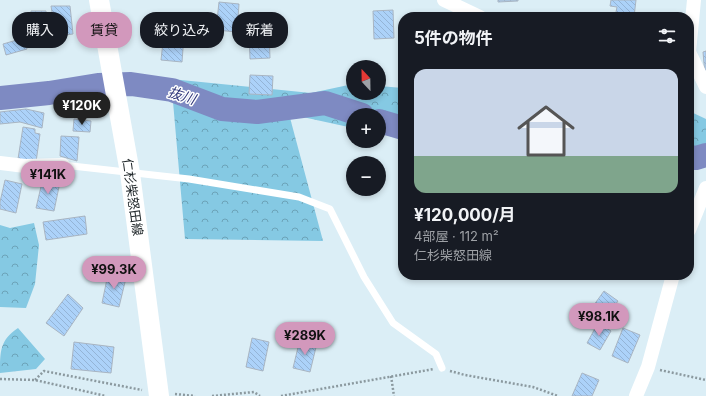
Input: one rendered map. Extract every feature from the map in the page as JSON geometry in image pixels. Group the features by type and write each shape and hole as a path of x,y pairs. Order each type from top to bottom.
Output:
{"main road":[{"name":"仁杉柴怒田線","path":"99,0 130,173 159,394"}],"street":[{"path":"444,0 469,12"},
{"path":"693,12 694,0"},
{"path":"694,62 706,87"},
{"path":"0,163 25,166 63,165"},
{"path":"694,218 706,188"},
{"path":"636,396 648,367 672,280"}],"lane":[{"path":"63,165 189,179 299,197 330,209 364,277 393,323 436,354 442,368"}],"path":[{"path":"648,367 706,380"},
{"path":"280,396 442,368 465,375 533,387 558,396"},
{"path":"35,380 44,371 159,394 195,396"},
{"path":"392,376 394,396"},
{"path":"0,379 35,380 106,396"},
{"path":"212,396 254,392 260,396"}],"green space":[{"path":"171,79 311,93 346,86 346,100 386,100 386,87 398,88 398,137 386,134 386,108 346,108 346,126 289,114 323,241 185,239"},
{"path":"694,113 706,119 706,159 701,166 694,167"},
{"path":"34,223 39,245 35,284 26,308 0,307 0,225 10,228"},
{"path":"18,328 45,359 36,369 0,373 0,358 4,342 12,332"}],"building":[{"path":"498,0 518,0 518,1 498,2"},
{"path":"611,0 636,0 635,12 616,12 617,7 610,6"},
{"path":"219,2 239,4 238,12 232,12 232,32 224,31 224,12 218,12"},
{"path":"51,6 70,6 73,34 68,35 68,12 52,12"},
{"path":"393,10 394,38 374,39 373,11"},
{"path":"31,11 46,12 31,12"},
{"path":"12,41 12,48 27,49 6,55 3,44"},
{"path":"162,48 183,48 182,62 161,60"},
{"path":"250,48 270,48 270,58 250,59"},
{"path":"706,51 706,75 705,75 703,52"},
{"path":"250,75 273,76 272,95 249,94"},
{"path":"26,109 44,113 42,128 20,122 0,124 0,112"},
{"path":"74,119 91,121 90,132 73,131"},
{"path":"23,127 35,129 35,133 40,134 36,162 18,159"},
{"path":"61,136 79,137 77,161 60,156"},
{"path":"43,178 60,182 54,211 36,208"},
{"path":"5,180 22,184 16,213 0,209"},
{"path":"85,216 87,234 46,240 43,222"},
{"path":"108,274 126,278 119,307 102,303"},
{"path":"604,291 618,301 605,319 591,309"},
{"path":"68,294 83,308 64,336 46,323"},
{"path":"598,323 611,331 600,350 587,343"},
{"path":"623,328 640,335 628,363 612,356"},
{"path":"252,338 269,342 263,371 246,367"},
{"path":"300,339 317,343 310,372 293,368"},
{"path":"74,342 114,347 111,373 71,369"},
{"path":"582,373 599,380 592,396 572,396"}],"waterway":[{"name":"抜川","path":"0,98 49,93 98,85 131,84 172,90 222,109 257,112 325,103 346,110"},
{"name":"抜川","path":"386,123 398,127"},
{"name":"抜川","path":"694,158 706,155"}]}
